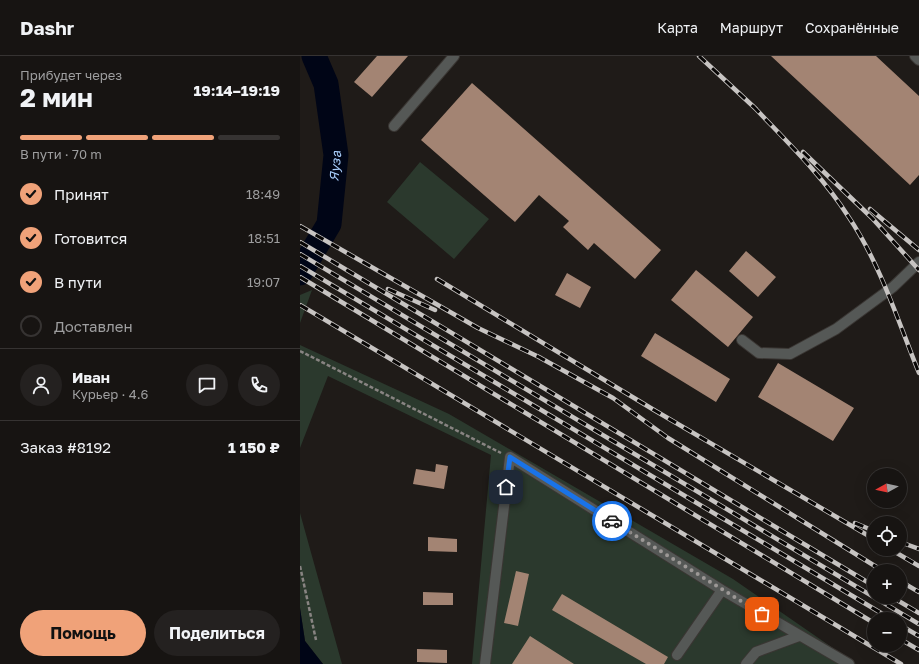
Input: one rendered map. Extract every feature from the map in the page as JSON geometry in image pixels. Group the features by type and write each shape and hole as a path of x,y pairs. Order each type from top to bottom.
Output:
{"street":[{"path":"394,126 454,56"},
{"path":"914,56 919,60"},
{"path":"742,340 759,353 790,354 836,329 893,287 919,262"},
{"path":"485,664 510,457 722,590 848,664"},
{"path":"678,655 722,590"},
{"path":"746,664 756,652 799,636"}],"path":[{"path":"300,351 510,457"},
{"path":"300,566 316,640"}],"green space":[{"path":"420,162 489,219 454,259 387,202"},
{"path":"312,290 300,323 300,295"},
{"path":"300,345 449,414 733,579 856,664 472,664 491,455 328,376 300,448"},
{"path":"300,513 342,664 323,664 305,641 300,608"}],"water":[{"path":"300,608 305,641 323,664 300,664"}],"pier":[{"path":"300,265 305,265 312,285 312,290 300,284"}],"building":[{"path":"377,56 408,56 372,97 354,82"},
{"path":"771,56 876,56 919,96 919,175 910,185"},
{"path":"472,83 661,250 635,279 594,243 588,250 563,227 569,221 539,195 515,222 421,140"},
{"path":"746,251 776,277 758,297 729,271"},
{"path":"696,270 753,317 728,347 671,300"},
{"path":"567,273 591,287 580,308 555,295"},
{"path":"655,333 730,379 716,402 641,356"},
{"path":"778,363 854,408 833,441 758,397"},
{"path":"436,464 448,466 444,489 413,484 416,469 435,472"},
{"path":"428,537 457,539 457,552 428,551"},
{"path":"516,571 529,574 518,626 504,623"},
{"path":"423,592 453,593 453,605 423,605"},
{"path":"562,594 668,657 664,664 646,664 552,610"},
{"path":"530,636 574,664 512,664"},
{"path":"417,649 447,650 447,663 417,662"}],"waterway":[{"name":"Яуза","path":"300,273 329,224 336,155 326,84 314,56"}],"railway":[{"path":"699,56 756,109"},
{"path":"753,106 815,172 827,186 848,216 870,253 888,293 919,373"},
{"path":"803,152 872,218 919,270"},
{"path":"870,209 919,250"},
{"path":"300,226 478,328 541,358"},
{"path":"300,242 867,582"},
{"path":"300,254 919,624"},
{"path":"300,266 879,612"},
{"path":"300,277 867,619"},
{"path":"437,279 654,410 867,535"},
{"path":"388,289 435,310"},
{"path":"300,305 901,664"},
{"path":"537,356 613,398 668,438 872,564"},
{"path":"855,523 867,528"},
{"path":"907,545 919,549"},
{"path":"902,556 919,566"},
{"path":"907,585 919,592"},
{"path":"904,604 919,613"},
{"path":"907,629 919,636"},
{"path":"907,643 919,650"}],"way so far":[{"path":"612,521 762,614"}],"route":[{"path":"506,487 510,457 612,521"}]}
